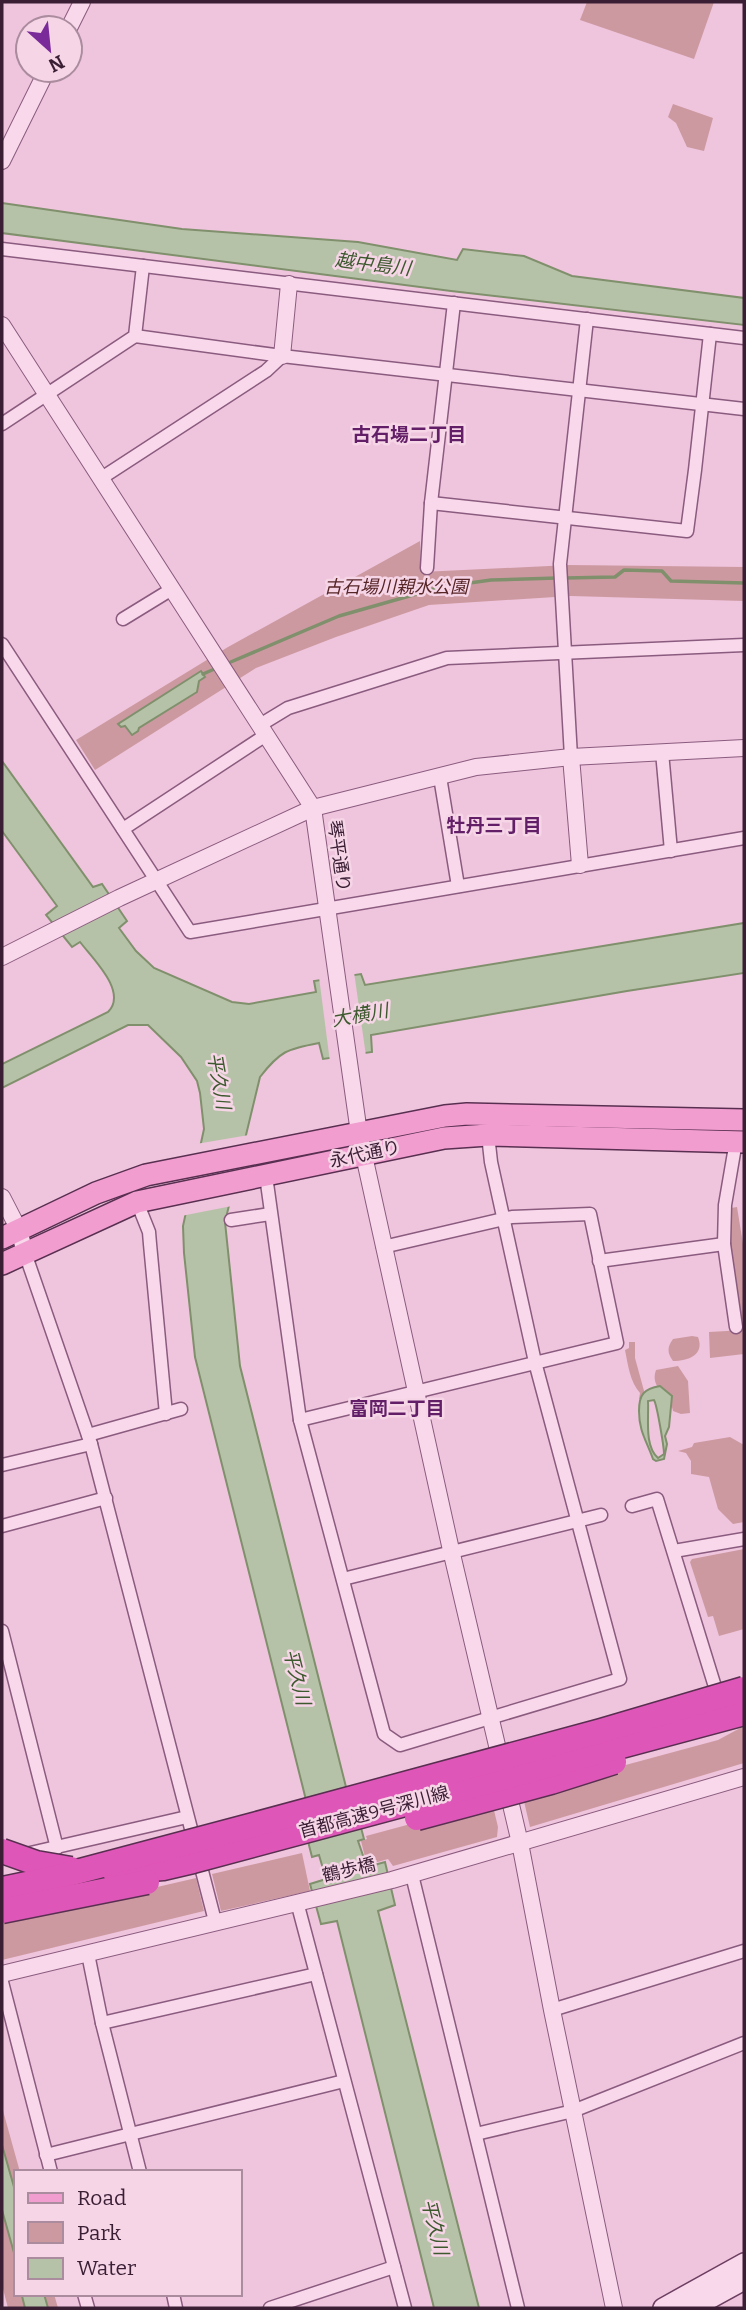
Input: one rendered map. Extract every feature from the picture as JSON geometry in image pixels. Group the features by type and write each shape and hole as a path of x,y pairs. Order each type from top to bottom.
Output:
{"highway":[{"path":"2,1889 46,1880 257,1824 601,1731 744,1689"},
{"name":"首都高速9号深川線","path":"2,1850 43,1865 84,1871 124,1872 163,1868 744,1713"},
{"path":"2,1911 284,1854 538,1786 606,1766 626,1756 645,1738"},
{"name":"首都高速9号深川線","path":"2,1850 36,1861 65,1866 111,1869 145,1867 268,1836 600,1742"}],"main road":[{"name":"永代通り","path":"2,1264 138,1202 267,1176 430,1119 467,1114 744,1120"},
{"name":"永代通り","path":"11,1234 121,1183 242,1157 361,1144 488,1135 740,1142"},
{"path":"663,2308 744,2263"},
{"path":"693,2308 744,2280"}],"street":[{"path":"2,161 40,84"},
{"path":"2,248 744,338"},
{"path":"135,337 143,266"},
{"path":"100,479 256,378 282,356 289,284"},
{"path":"427,568 431,503 454,303"},
{"path":"580,864 560,564 587,319"},
{"name":"琴平通り","path":"2,325 313,808 361,1144 489,1718 520,1843 614,2308"},
{"path":"431,503 687,531 710,334"},
{"path":"2,424 135,337 744,409"},
{"path":"123,619 172,589"},
{"path":"2,644 190,932 744,838"},
{"path":"123,829 263,730 288,708 447,659 744,645"},
{"path":"2,957 119,898 313,808 476,767 571,757 744,748"},
{"path":"662,752 671,851"},
{"path":"440,777 458,886"},
{"path":"267,1176 270,1214 300,1420 384,1734 400,1745 620,1679 535,1362 491,1162 488,1135"},
{"path":"736,1326 724,1244 725,1205 740,1142"},
{"path":"2,1197 11,1234 25,1253 90,1440 215,1921"},
{"path":"138,1202 150,1244 166,1414"},
{"path":"231,1220 270,1214"},
{"path":"300,1420 617,1343 590,1214 503,1218 383,1247"},
{"path":"599,1261 724,1244"},
{"path":"2,1465 90,1440 181,1409"},
{"path":"2,1525 106,1498"},
{"path":"632,1506 657,1499 716,1690"},
{"path":"342,1579 601,1515"},
{"path":"674,1551 744,1539"},
{"path":"2,1630 57,1848"},
{"name":"鶴歩橋","path":"2,1974 412,1875 744,1777"},
{"path":"2,1859 187,1817"},
{"path":"412,1875 517,2308"},
{"path":"297,1902 405,2308"},
{"path":"552,2010 744,1951"},
{"path":"88,1954 102,2022 139,2170"},
{"path":"102,2022 316,1974"},
{"path":"2,1982 50,2170"},
{"path":"476,2134 573,2111 744,2043"},
{"path":"46,2155 344,2081"},
{"path":"270,2308 284,2306 394,2267"}],"green space":[{"path":"587,2 714,2 694,59 580,20"},
{"path":"673,104 713,118 704,151 687,147 676,123 668,117"},
{"name":"古石場川親水公園","path":"420,541 421,572 569,565 744,567 744,601 571,596 429,605 256,668 95,770 76,740 228,647"},
{"path":"737,1207 744,1250 744,1321 740,1317 728,1240 731,1208"},
{"path":"744,1330 744,1354 710,1358 709,1332"},
{"path":"698,1337 700,1343 697,1353 684,1360 673,1361 668,1350 673,1339"},
{"path":"629,1342 635,1342 635,1358 646,1398 639,1399 640,1393 630,1373 625,1350 629,1348"},
{"path":"678,1366 688,1381 690,1413 673,1411 655,1382 656,1370"},
{"path":"730,1437 744,1445 744,1522 733,1524 718,1509 709,1477 691,1474 691,1461 686,1453 678,1451 692,1447 694,1443"},
{"path":"744,1549 744,1629 719,1636 713,1616 708,1617 690,1562 692,1559"},
{"path":"744,1726 744,1763 530,1827 522,1793 718,1740"},
{"path":"492,1802 498,1827 497,1837 393,1866 388,1859 367,1865 361,1841 367,1839 366,1836"},
{"path":"302,1853 310,1891 221,1911 212,1874"},
{"path":"196,1878 204,1911 2,1960 2,1923"},
{"path":"2,2107 19,2170 14,2170 14,2296 55,2296 58,2308 8,2308 2,2285"}],"water":[{"name":"越中島川","path":"2,203 182,229 358,242 457,260 463,249 524,256 572,276 744,298 744,325 451,291 2,233"},
{"path":"201,671 205,677 199,681 197,692 132,735 125,726 118,724"},
{"path":"2,761 93,887 102,884 127,921 119,928 136,951 154,968 232,1002 249,1004 316,992 314,981 361,974 365,985 744,923 744,973 371,1035 372,1052 323,1059 319,1043 285,1052 260,1077 225,1222 240,1366 347,1791 351,1790 364,1839 358,1841 367,1867 385,1862 395,1905 378,1911 479,2308 434,2308 337,1921 321,1924 310,1884 326,1879 319,1855 312,1857 298,1802 306,1800 195,1357 183,1226 204,1129 197,1081 181,1057 148,1025 128,1025 2,1088 2,1064 108,1012 114,995 100,966 80,942 72,947 46,915 57,906 2,831"},
{"path":"660,1386 672,1396 664,1459 656,1461 643,1435 639,1411 641,1396","holes":["654,1400 664,1454 658,1458 651,1446 648,1431 648,1401"]},
{"path":"2,2145 14,2187 14,2253 2,2210"},
{"path":"22,2296 45,2296 48,2308 25,2308"}],"pier":[{"path":"354,972 366,1056 330,1062 319,977"},
{"path":"249,1135 232,1206 181,1216 196,1144"}],"waterway":[{"path":"565,578 615,577 624,570 662,571 671,581 744,583"},
{"path":"226,664 339,616 441,587 491,580 557,578"},
{"path":"203,674 219,667"}],"district":[{"name":"古石場二丁目","path":"409,434"},
{"name":"牡丹三丁目","path":"494,825"},
{"name":"富岡二丁目","path":"397,1408"}],"water label":[{"name":"大横川","path":"360,1015"},
{"name":"平久川","path":"219,1081"},
{"name":"平久川","path":"297,1677"},
{"name":"平久川","path":"435,2227"}]}
